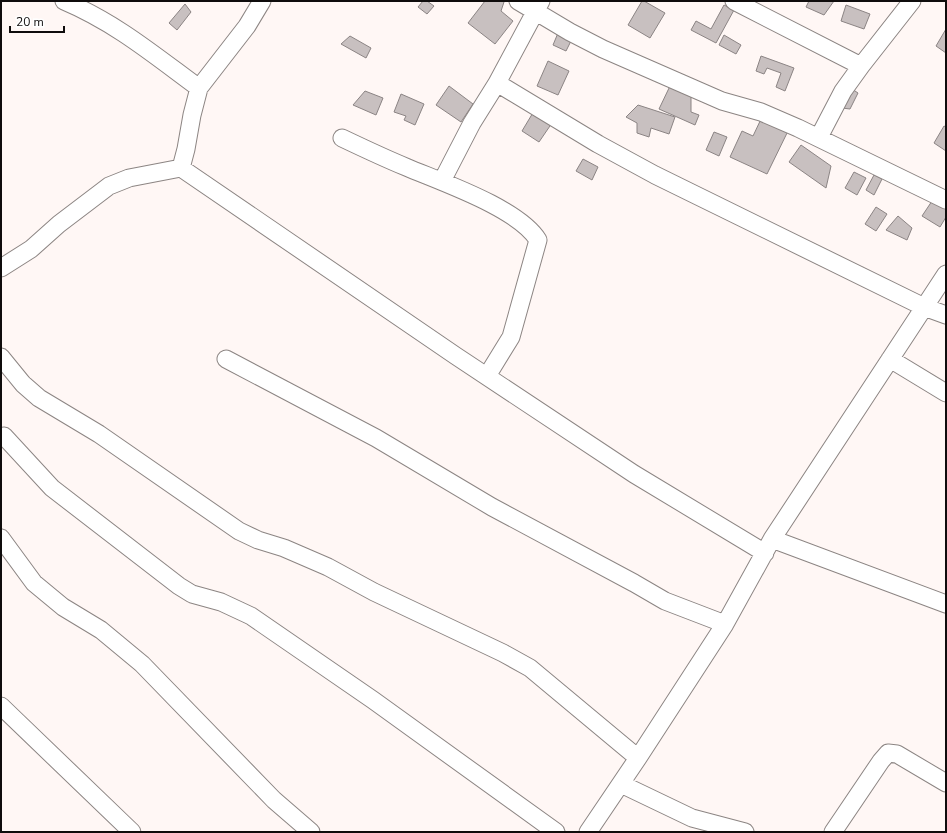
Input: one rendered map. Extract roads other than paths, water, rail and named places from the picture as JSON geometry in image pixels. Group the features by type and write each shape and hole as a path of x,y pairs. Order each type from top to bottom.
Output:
{"street":[{"path":"64,1 86,10 112,25 199,88"},
{"path":"181,168 199,88 247,26 262,1"},
{"path":"518,1 538,6 570,32 603,49 722,101 760,112 819,137 946,200"},
{"path":"734,1 861,66"},
{"path":"819,137 843,92 861,66 912,1"},
{"path":"442,181 472,123 497,83 538,6"},
{"path":"497,83 598,144 655,175 924,307 946,315"},
{"path":"342,138 402,166 430,178 442,181 504,211 528,229 538,240 511,337 487,376"},
{"path":"1,268 31,249 59,224 109,186 129,178 181,168 634,474 768,546 946,604"},
{"path":"588,832 725,624 768,546 946,274"},
{"path":"1,357 23,384 39,398 99,434 240,531 258,540 284,548 328,568 374,592 503,653 530,668 638,758"},
{"path":"226,359 376,438 492,506 627,579 665,602 725,624"},
{"path":"890,359 946,393"},
{"path":"4,436 52,488 179,586 192,594 221,602 251,616 373,700 556,832"},
{"path":"1,538 34,583 62,607 101,630 142,664 274,800 311,832"},
{"path":"1,706 132,832"},
{"path":"833,832 880,761 888,753 897,754 946,783"},
{"path":"621,784 692,818 745,832"}]}
